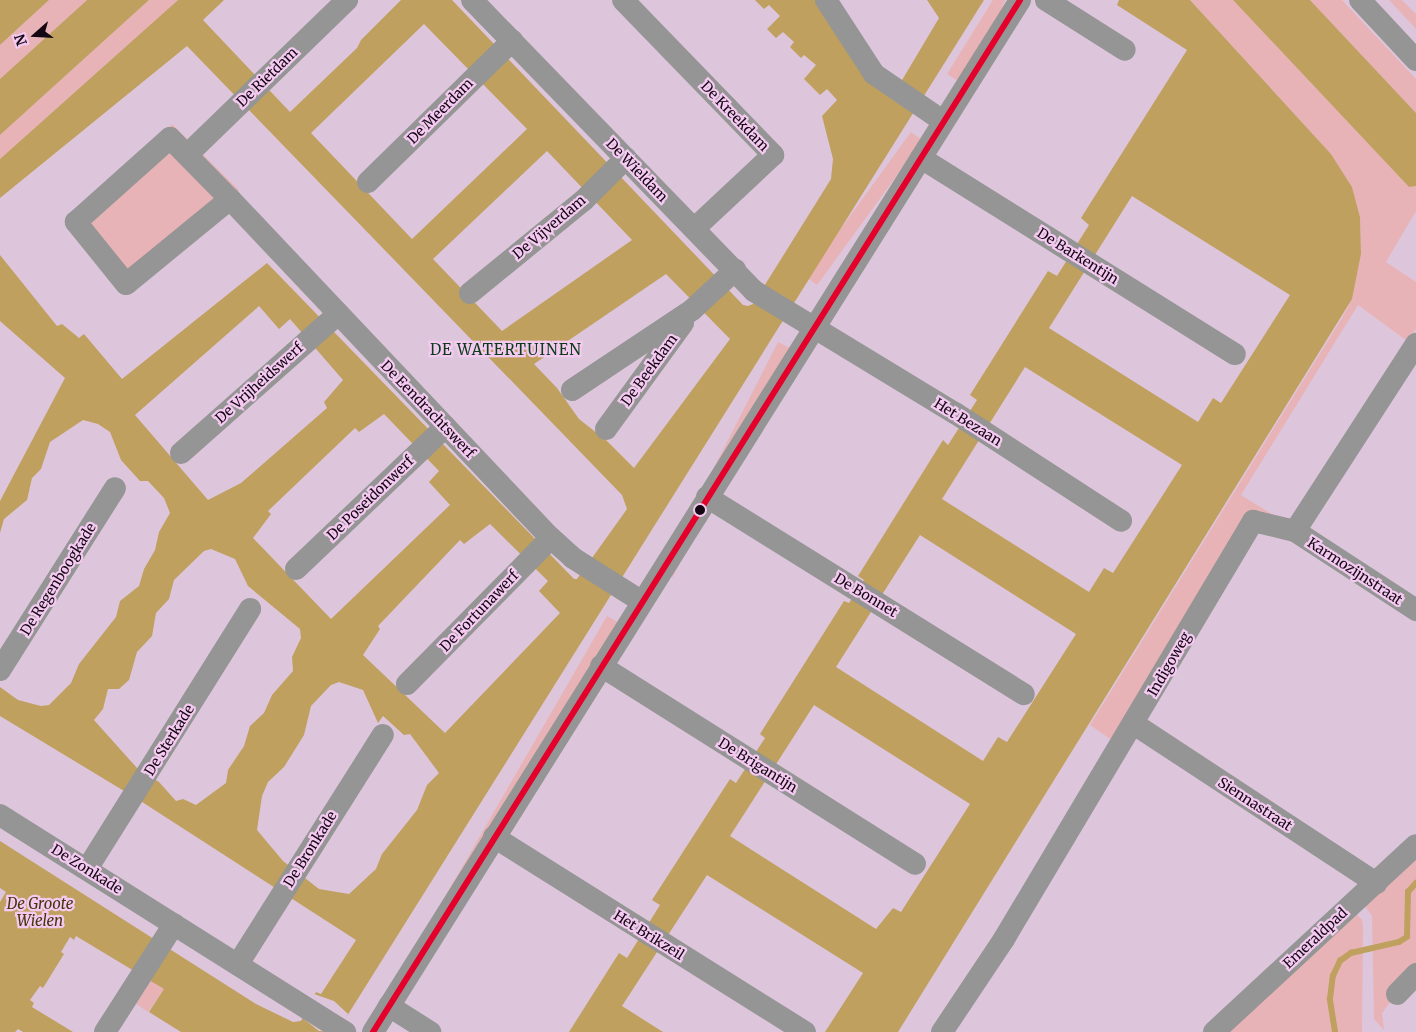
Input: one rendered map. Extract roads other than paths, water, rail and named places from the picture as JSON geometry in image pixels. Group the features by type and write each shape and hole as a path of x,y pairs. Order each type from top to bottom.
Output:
{"street":[{"name":"De Rietdam","path":"187,155 347,0"},
{"name":"De Wieldam","path":"472,0 508,44 622,162 694,228 731,274 754,291 805,320"},
{"name":"De Kreekdam","path":"623,0 773,155 694,228"},
{"path":"826,0 874,74 883,83 943,121"},
{"path":"372,1032 707,497 805,320 921,158 1020,0"},
{"path":"1046,0 1125,50"},
{"path":"1360,0 1416,60"},
{"name":"De Meerdam","path":"368,182 508,44"},
{"name":"De Eendrachtswerf","path":"230,200 126,284 76,222 170,138 230,200 334,318 549,541 641,601"},
{"name":"De Barkentijn","path":"921,158 1235,354"},
{"name":"De Vijverdam","path":"470,293 584,200 622,162"},
{"name":"De Beekdam","path":"572,390 692,310 731,274"},
{"name":"De Beekdam","path":"606,429 692,310"},
{"name":"De Vrijheidswerf","path":"181,453 334,318"},
{"name":"Het Bezaan","path":"805,320 955,413 1121,521"},
{"path":"1295,531 1416,344"},
{"name":"De Poseidonwerf","path":"296,569 443,430"},
{"name":"De Regenboogkade","path":"0,670 115,488"},
{"name":"De Bonnet","path":"707,497 1024,694"},
{"name":"Indigoweg","path":"942,1032 1004,939 1134,724 1253,520 1295,531"},
{"name":"Karmozijnstraat","path":"1295,531 1416,610"},
{"name":"De Fortunawerf","path":"407,684 549,541"},
{"name":"De Sterkade","path":"87,869 250,609"},
{"name":"De Brigantijn","path":"601,666 915,864"},
{"name":"Siennastraat","path":"1134,724 1376,883"},
{"name":"De Bronkade","path":"238,964 383,735"},
{"name":"De Zonkade","path":"0,815 87,869 170,929 238,964 344,1031"},
{"name":"Het Brikzeil","path":"494,837 805,1032"},
{"name":"Emeraldpad","path":"1214,1032 1416,845"},
{"path":"105,1032 170,929"},
{"path":"1398,994 1416,974"},
{"path":"389,1006 430,1032"}],"water":[{"path":"0,0 49,0 0,45"},
{"path":"87,0 149,0 0,135 0,79"},
{"name":"De Groote Wielen","path":"178,0 224,0 203,20 290,112 357,48 361,40 401,0 452,0 743,305 748,306 753,304 831,179 833,159 822,116 837,100 827,89 820,95 804,79 816,65 804,55 801,58 790,47 794,42 783,32 776,38 767,29 780,16 769,5 764,9 755,0 816,0 892,97 939,18 927,0 984,0 337,1032 181,1032 149,1012 164,989 76,936 74,940 70,937 61,952 64,954 43,988 40,986 30,1000 34,1003 32,1007 73,1032 23,1032 18,1029 15,1032 0,1032 0,902 6,892 0,888 0,841 256,1004 293,1022 301,1021 316,992 321,994 356,940 139,800 0,716 0,687 18,700 41,706 49,705 71,683 79,664 116,617 120,601 139,586 144,569 155,550 159,532 170,513 164,498 148,481 140,481 121,460 110,432 98,424 83,420 50,442 41,469 32,478 27,500 4,519 0,533 0,501 65,378 0,321 0,255 57,326 62,324 79,338 84,334 122,379 267,263 574,579 577,579 627,509 622,495 187,46 0,198 0,159","holes":["424,24 527,129 412,239 311,133","547,151 632,240 502,331 433,259","666,274 730,339 634,468 607,441 579,419 557,388 534,364","259,306 279,329 290,319 343,380 324,402 327,408 241,483 208,500 135,415","384,414 439,471 429,482 450,505 331,619 253,538 271,514 268,511 355,428 359,432","490,524 548,581 539,591 560,613 445,733 363,655 380,629 378,626 460,540 464,544","211,549 235,559 248,586 300,629 301,638 292,657 293,671 272,695 264,713 250,726 244,746 228,770 226,783 196,805 183,799 176,801 159,782 137,768 94,720 103,709 108,689 119,689 129,680 137,652 152,636 156,613 169,599 174,580 204,551","339,682 363,690 378,723 383,716 404,735 410,734 439,773 427,785 417,810 382,854 376,869 349,894 319,889 283,861 257,830 262,796 268,782 284,767 304,735 311,706 331,685"]},
{"path":"1119,0 1190,0 1331,154 1352,187 1360,217 1361,254 1352,299 898,1032 825,1032 863,973 707,875 622,1006 663,1032 569,1032 619,953 627,958 660,905 652,900 730,779 736,783 765,738 760,734 844,601 849,603 864,580 858,576 943,440 948,445 977,400 970,395 1048,271 1057,276 1089,225 1081,218 1187,50 1117,5","holes":["1132,196 1290,295 1221,403 1213,398 1198,422 1049,328","1025,367 1182,465 1113,573 1104,568 1089,592 942,499","920,535 1076,634 1007,742 998,737 983,761 836,667","814,705 970,804 901,912 893,908 876,929 730,836"]},
{"path":"1233,0 1310,0 1416,113 1416,186 1409,187"}],"waterway":[{"path":"1335,1032 1330,999 1333,976 1340,961 1351,953 1399,942 1407,937 1408,892 1416,883"}],"district":[{"name":"DE WATERTUINEN","path":"506,350"}]}
